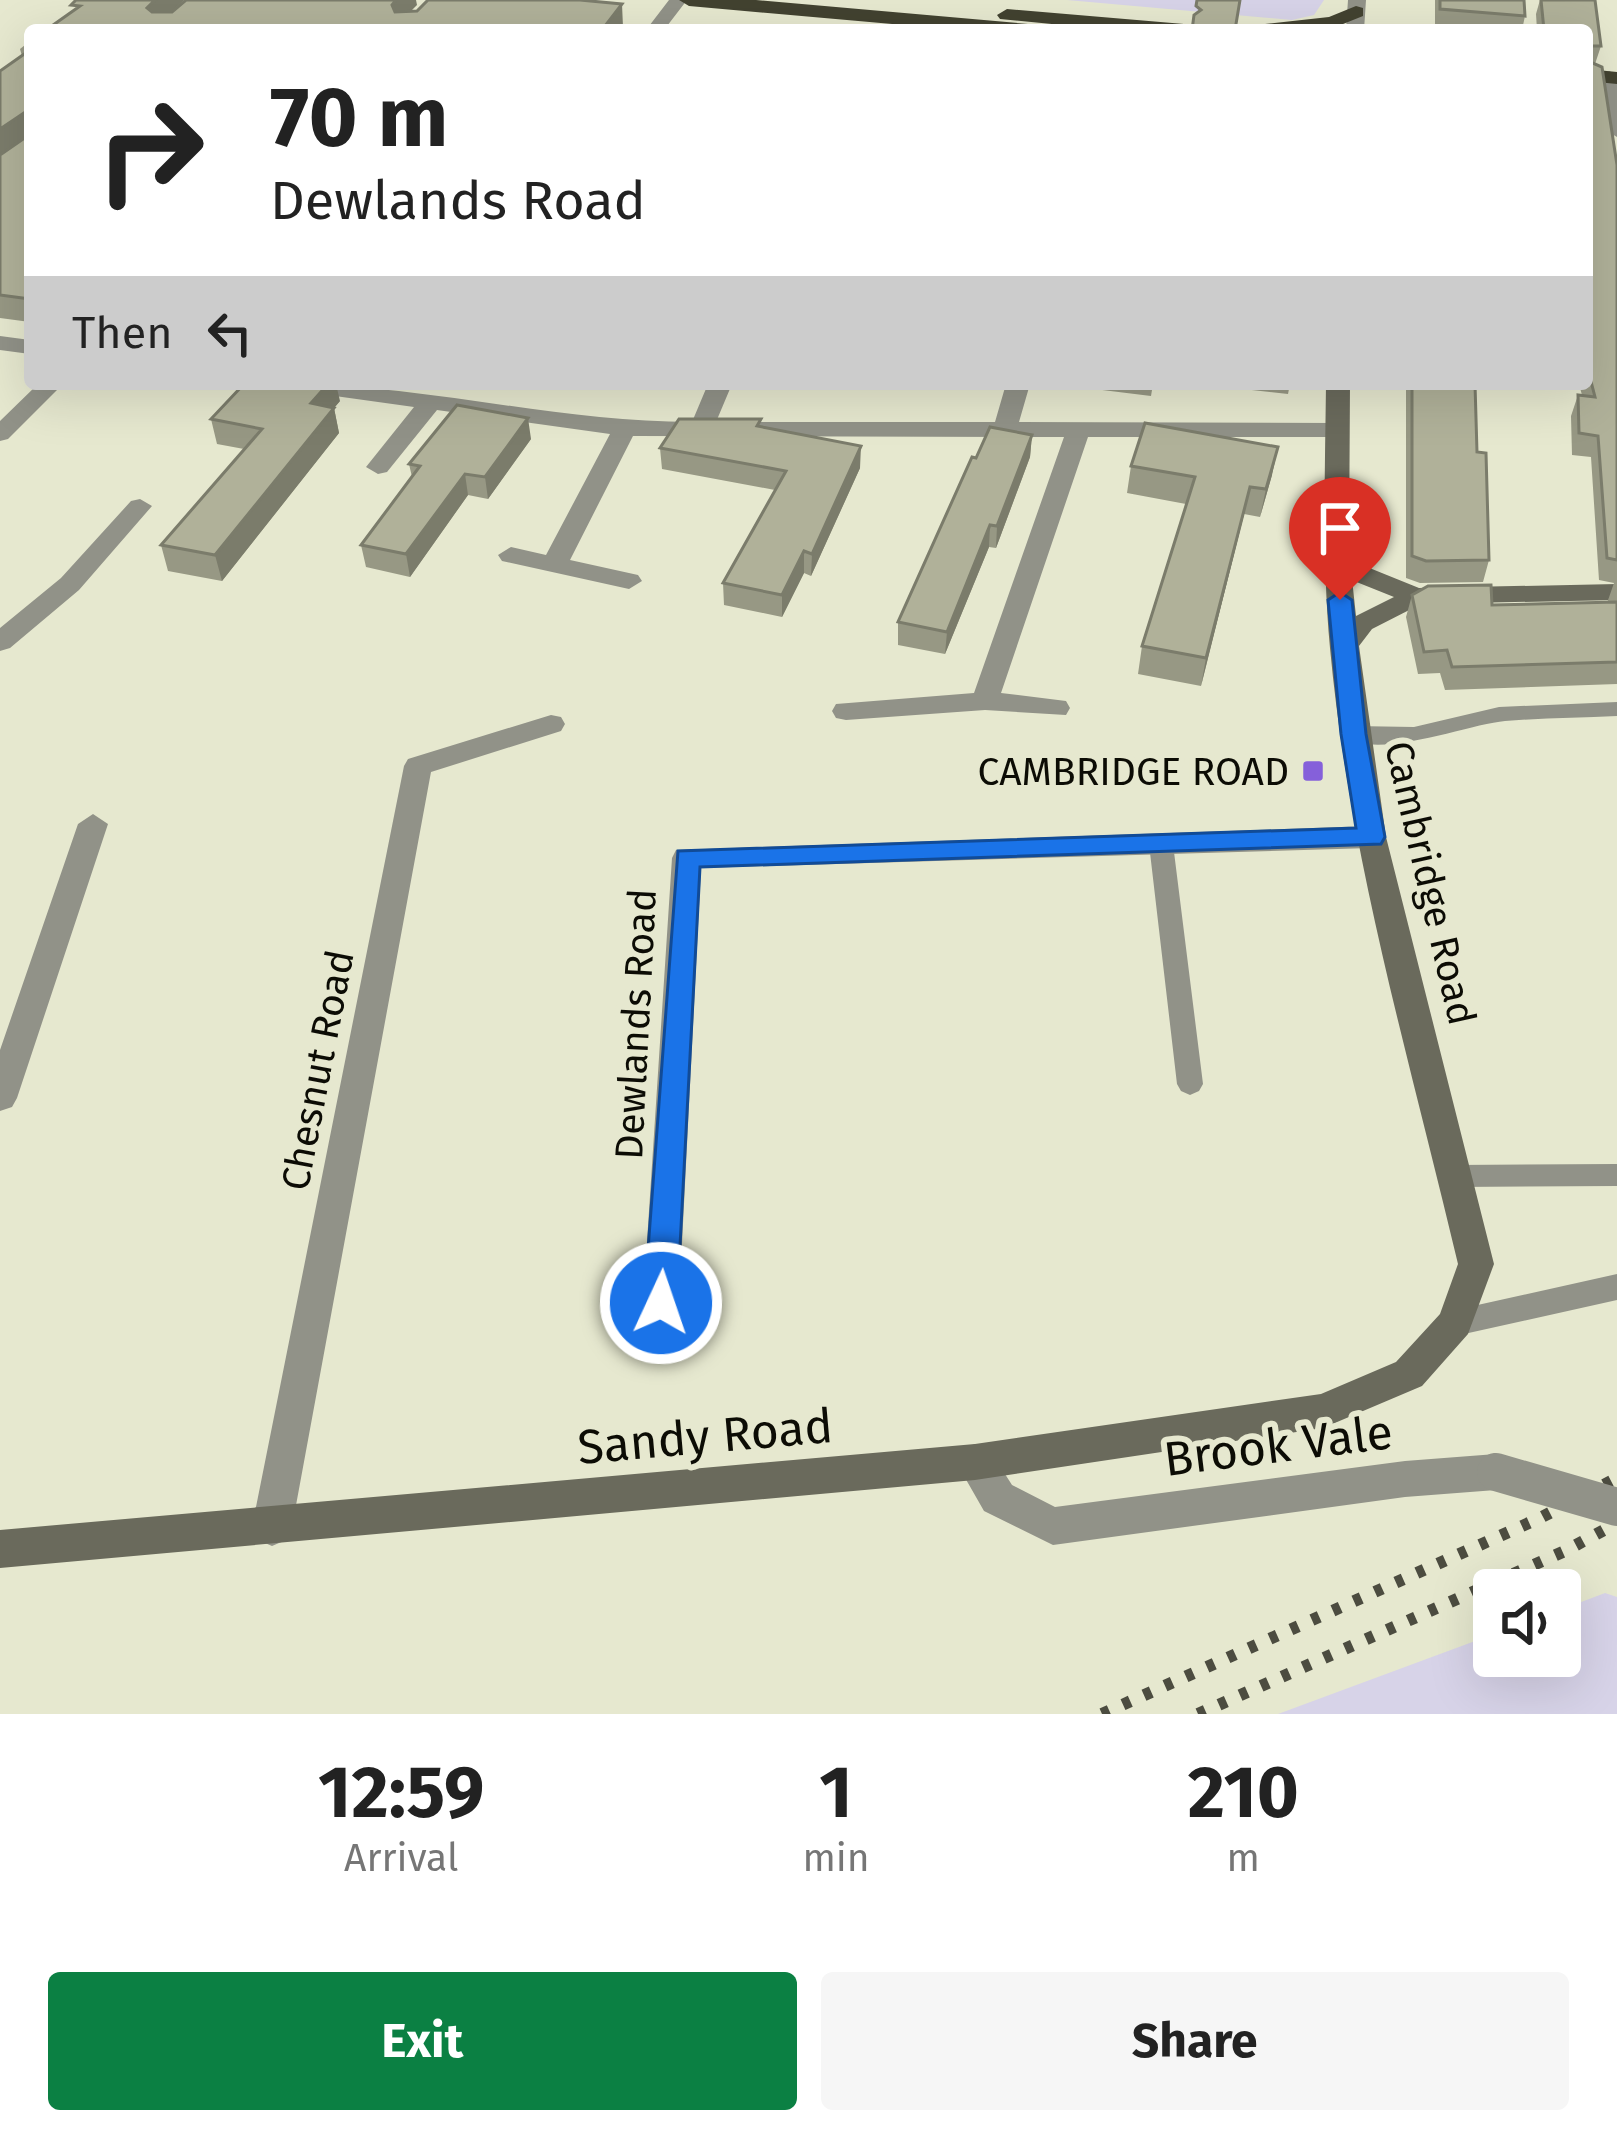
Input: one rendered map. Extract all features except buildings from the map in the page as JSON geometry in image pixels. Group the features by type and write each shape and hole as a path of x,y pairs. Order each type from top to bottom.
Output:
{"highway":[{"path":"689,0 962,24"},
{"path":"1316,24 1356,14"},
{"path":"875,16 1052,24"}],"main road":[{"name":"Cambridge Road","path":"1338,390 1336,552 1354,734 1371,837 1476,1264 1455,1323 1409,1374"},
{"path":"1336,552 1363,575 1416,596 1617,592"},
{"path":"1343,648 1363,623 1416,596"},
{"name":"Sandy Road","path":"0,1549 975,1462 1323,1411 1409,1374"}],"street":[{"path":"660,24 678,0"},
{"path":"1604,77 1617,131"},
{"path":"0,434 45,390"},
{"path":"383,390 431,402 625,429 1336,430"},
{"path":"700,431 717,390"},
{"path":"1005,431 1016,390"},
{"path":"378,467 431,402"},
{"path":"554,565 625,429"},
{"path":"985,701 1078,431"},
{"path":"0,642 70,584 140,506"},
{"path":"511,555 629,581"},
{"path":"846,711 985,701 1056,708"},
{"name":"Chesnut Road","path":"272,1527 418,766 551,724"},
{"path":"0,1098 93,824"},
{"name":"Dewlands Road","path":"661,1303 687,858 1371,837"},
{"name":"Brook Vale","path":"975,1462 998,1498 1053,1526 1405,1479 1496,1472 1617,1507"}],"lane":[{"path":"1354,734 1414,735 1498,714 1617,709"},
{"path":"1161,844 1190,1084"},
{"path":"1455,1176 1617,1175"},
{"path":"1455,1323 1617,1287"}],"shaded area":[{"path":"1067,0 1324,0 1314,15 1292,20"},
{"path":"1605,1593 1617,1597 1617,1714 1278,1714 1473,1642 1473,1677 1581,1677 1581,1602"}],"railway":[{"path":"1102,1714 1540,1518 1617,1478"},
{"path":"1198,1714 1565,1551 1617,1523"}],"place":[{"name":"CAMBRIDGE ROAD","path":"1313,771"}],"route":[{"path":"661,1303 687,858 1371,837 1340,600"}]}
